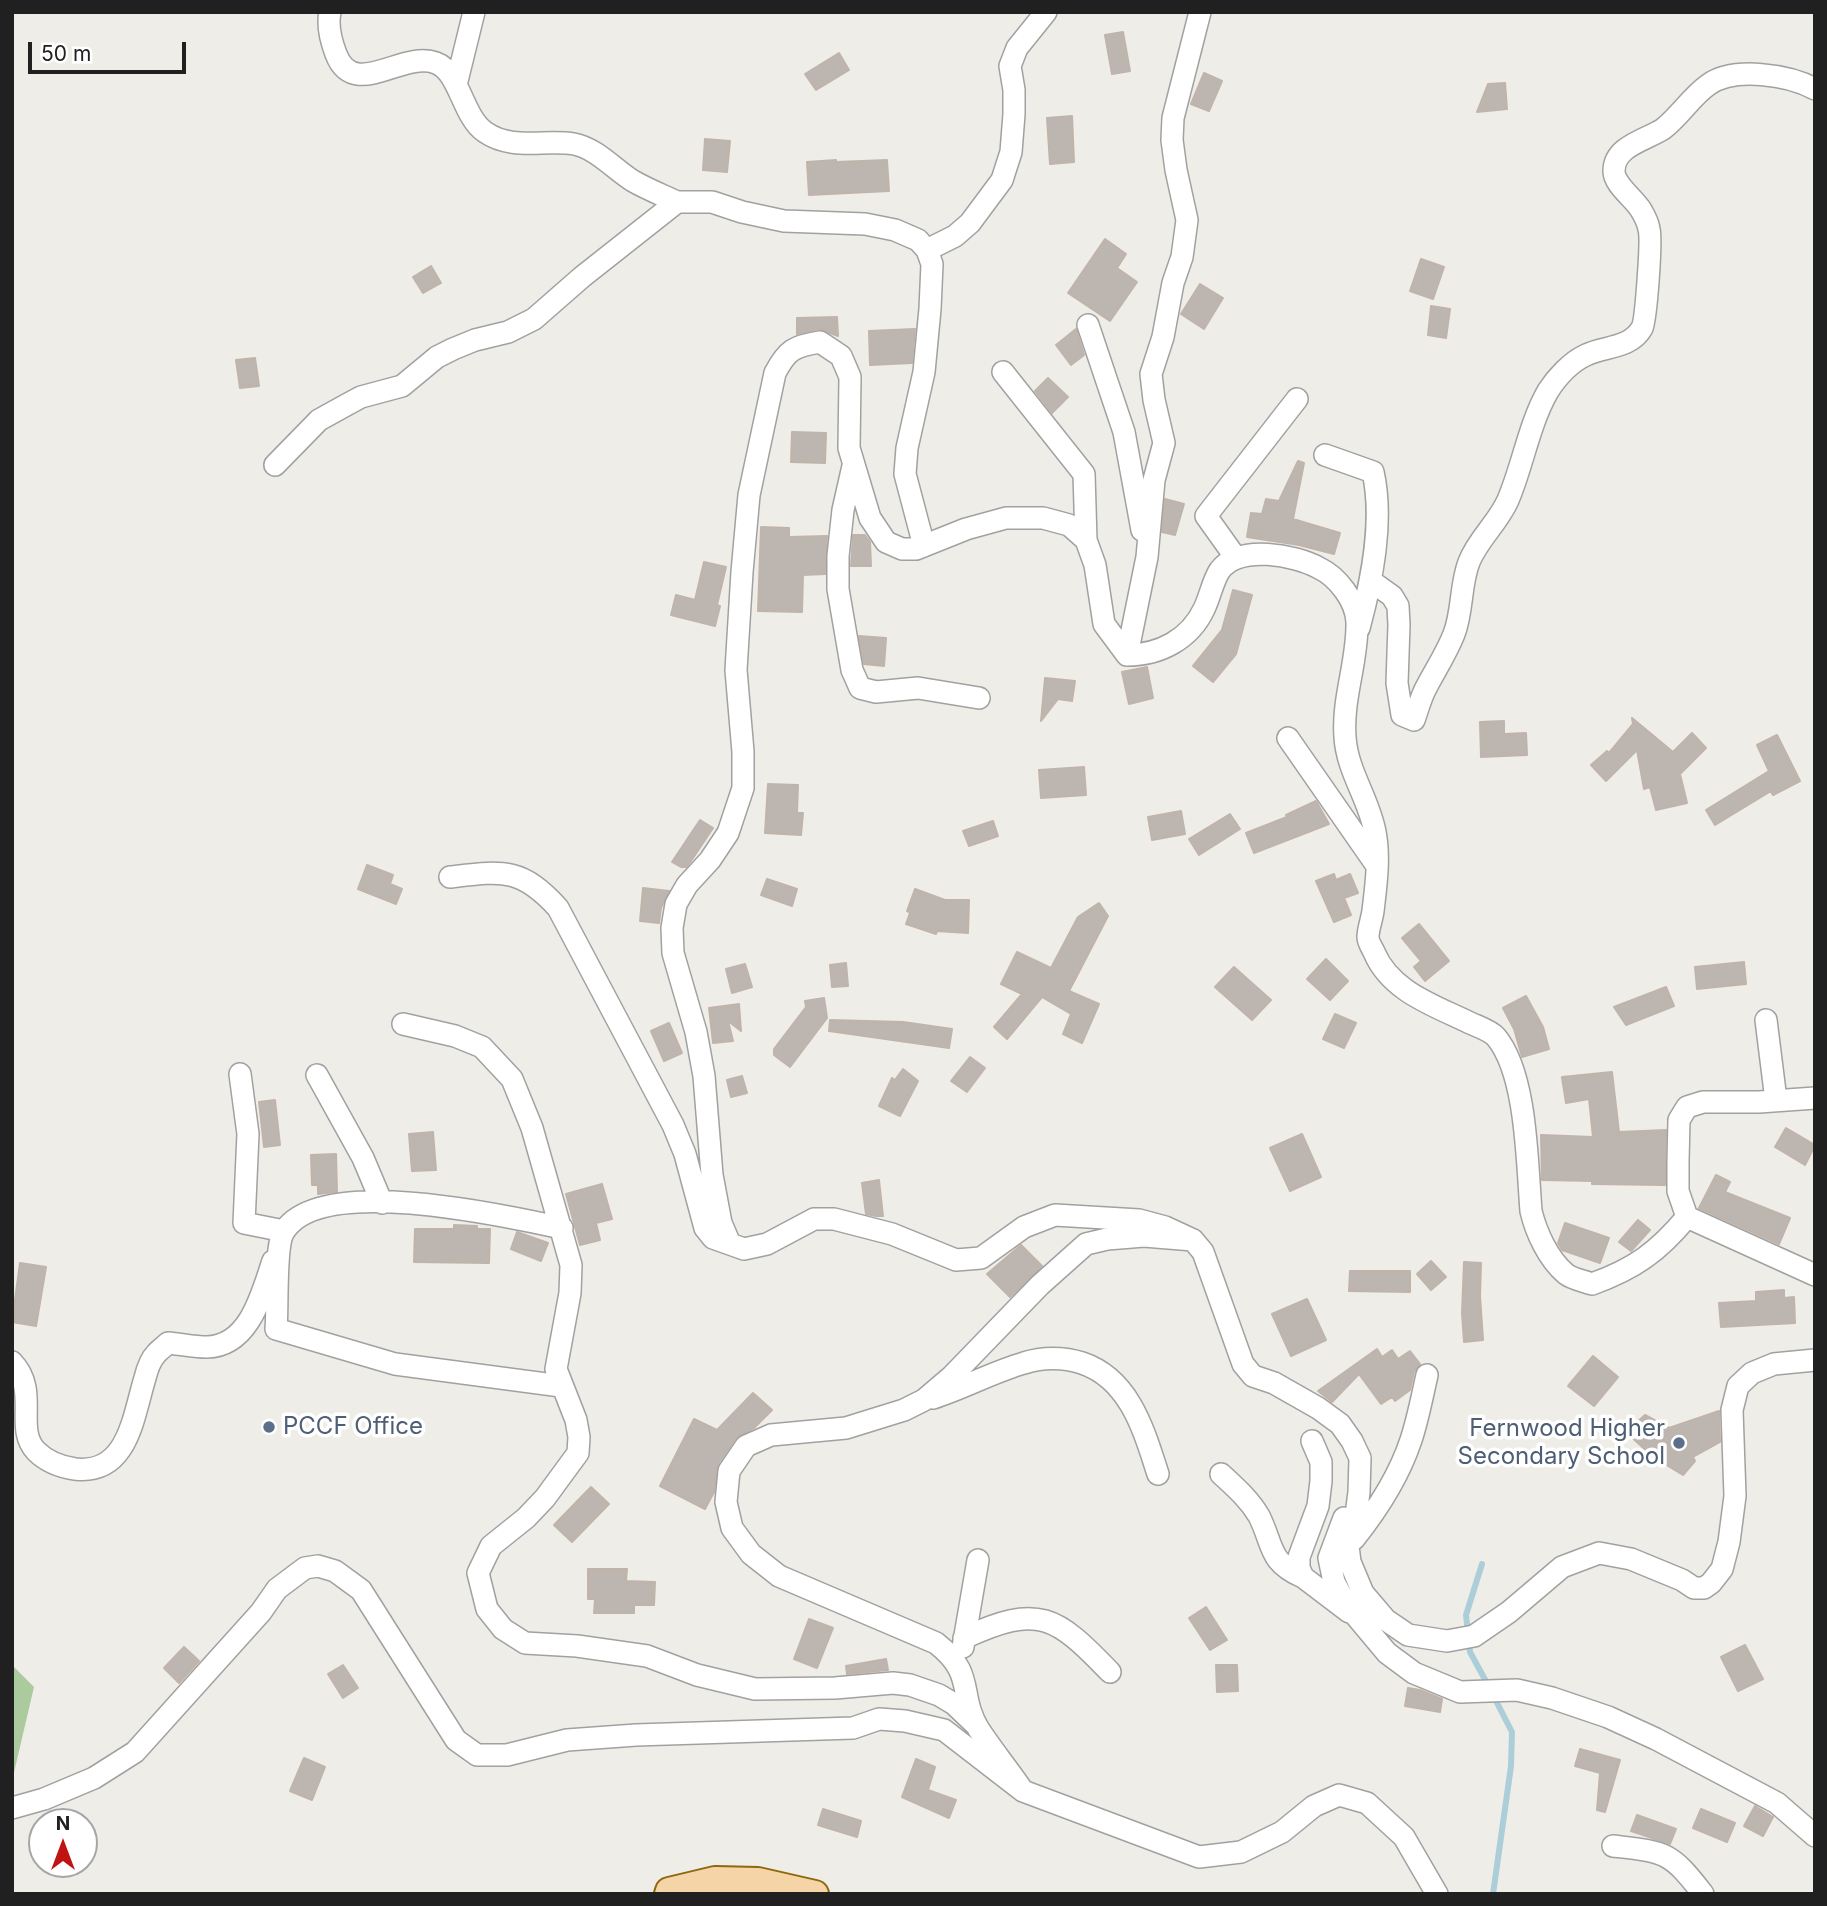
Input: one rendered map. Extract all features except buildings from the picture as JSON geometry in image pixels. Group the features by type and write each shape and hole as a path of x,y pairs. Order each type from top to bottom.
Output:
{"main road":[{"path":"668,1894 669,1891 726,1880 758,1881 815,1894"}],"street":[{"path":"330,12 328,19 334,49 343,69 351,74 377,72 418,62 436,63 447,71 456,85 473,121 487,133 508,141 527,144 574,144 588,149 635,181 677,202 712,202 784,221 875,226 895,230 918,240 927,250 932,264 929,322 905,474 924,546"},
{"path":"456,85 474,12"},
{"path":"927,250 955,236 970,223 1002,180 1011,152 1014,114 1010,66 1017,48 1046,12"},
{"path":"1127,655 1147,556 1154,480 1164,443 1154,400 1152,374 1163,337 1173,283 1182,257 1187,220 1175,170 1173,118 1200,12"},
{"path":"1371,581 1392,596 1398,606 1397,683 1402,715 1414,720 1425,689 1454,634 1462,606 1469,562 1508,499 1548,392 1562,371 1586,355 1626,343 1642,328 1651,252 1649,227 1640,208 1615,177 1614,169 1619,156 1631,145 1661,130 1709,84 1728,76 1757,74 1788,78 1815,89"},
{"path":"275,465 319,420 361,397 402,386 437,357 453,349 475,340 508,332 534,319 582,277 677,202"},
{"path":"1088,325 1124,432 1147,556"},
{"path":"730,1244 721,1223 712,1175 704,1076 696,1032 673,953 672,928 676,904 687,885 710,860 728,832 743,788 743,752 736,670 749,495 775,373 784,356 799,345 820,342 841,356 850,377 849,447 870,518 887,542 902,549 924,546 966,529 1006,518 1026,517 1043,518 1069,525 1086,540"},
{"path":"1003,372 1084,474 1086,540 1096,565 1104,624 1127,655"},
{"path":"1236,558 1206,516 1297,399"},
{"path":"1325,455 1373,472 1378,493 1371,581 1356,640 1345,708 1345,736 1347,758 1375,830 1377,866 1368,938 1381,968 1423,1002 1495,1035 1507,1057 1521,1097 1531,1210 1535,1227 1550,1255 1567,1276 1592,1284 1634,1266 1670,1238 1687,1217"},
{"path":"854,464 842,522 838,589 852,670 860,688 876,692 918,688 979,698"},
{"path":"1127,655 1141,655 1169,647 1190,629 1202,612 1220,569 1236,558 1251,554 1285,555 1321,568 1338,582 1350,598 1357,620 1356,640"},
{"path":"1288,738 1377,866"},
{"path":"450,877 487,873 513,874 532,882 558,908 673,1125 685,1154 705,1228 713,1238 744,1249 767,1244 814,1219 834,1219 892,1234 956,1261 981,1258 1024,1227 1055,1215 1139,1220 1165,1227 1193,1240 1203,1252 1243,1364 1253,1376 1274,1383 1318,1408 1340,1424 1352,1441 1360,1458 1359,1492 1348,1546 1350,1562 1363,1593 1386,1620 1408,1635 1447,1641 1474,1636 1509,1612 1562,1567 1599,1553 1631,1559 1682,1580 1693,1588 1704,1588 1722,1569 1729,1542 1735,1496 1732,1410 1738,1386 1752,1373 1774,1364 1815,1360"},
{"path":"1766,1020 1776,1100"},
{"path":"403,1024 455,1036 482,1047 512,1079 532,1128 571,1265 570,1293 556,1369 576,1420 578,1453 545,1498 526,1518 491,1546 478,1573 487,1609 503,1629 525,1643 647,1656 697,1675 755,1689 824,1689 893,1683 910,1685 939,1695 954,1704 977,1726 1023,1791"},
{"path":"240,1074 248,1134 244,1223 281,1238"},
{"path":"317,1075 363,1158 382,1203"},
{"path":"1815,1098 1703,1102 1687,1107 1679,1120 1678,1191 1687,1217 1815,1275"},
{"path":"12,1362 21,1371 26,1382 29,1442 38,1454 62,1467 85,1470 107,1463 120,1453 155,1355 168,1343 209,1347 230,1340 253,1317 281,1238 302,1215 329,1206 382,1203 454,1206 562,1228"},
{"path":"925,1400 951,1377 1040,1284 1086,1244 1144,1236 1193,1240"},
{"path":"281,1238 276,1329 395,1364 561,1386"},
{"path":"960,1667 936,1643 779,1576 751,1554 732,1528 726,1502 729,1471 746,1446 771,1435 846,1428 904,1410 1027,1362 1051,1358 1070,1359 1108,1376 1120,1389 1133,1407 1144,1430 1157,1474"},
{"path":"1348,1546 1373,1515 1392,1484 1411,1440 1427,1375"},
{"path":"1303,1577 1299,1568 1299,1557 1318,1506 1321,1480 1321,1462 1312,1441"},
{"path":"1221,1474 1249,1500 1286,1570 1303,1577 1359,1619"},
{"path":"1359,1492 1338,1531 1329,1558 1334,1582 1346,1604 1387,1653 1414,1673 1460,1692 1517,1690 1552,1698 1608,1717 1668,1745 1777,1803 1815,1836"},
{"path":"977,1726 960,1667 978,1559"},
{"path":"12,1808 44,1800 94,1778 135,1752 261,1612 277,1589 305,1568 318,1566 335,1571 361,1590 456,1740 477,1755 507,1755 567,1740 636,1735 853,1728 879,1720 905,1721 944,1730 1023,1791 1199,1857 1241,1852 1282,1832 1314,1806 1339,1795 1367,1803 1404,1837 1437,1894"},
{"path":"964,1638 993,1625 1036,1619 1052,1622 1067,1630 1110,1672"},
{"path":"1613,1846 1651,1850 1672,1858 1703,1894"}],"green space":[{"path":"12,1665 34,1687 12,1781"}],"waterway":[{"path":"1482,1564 1466,1615 1470,1652 1488,1685"},
{"path":"1493,1695 1512,1732 1511,1766 1493,1894"}],"place":[{"name":"PCCF Office","path":"269,1427"},
{"name":"Fernwood Higher Secondary School","path":"1679,1443"}]}
